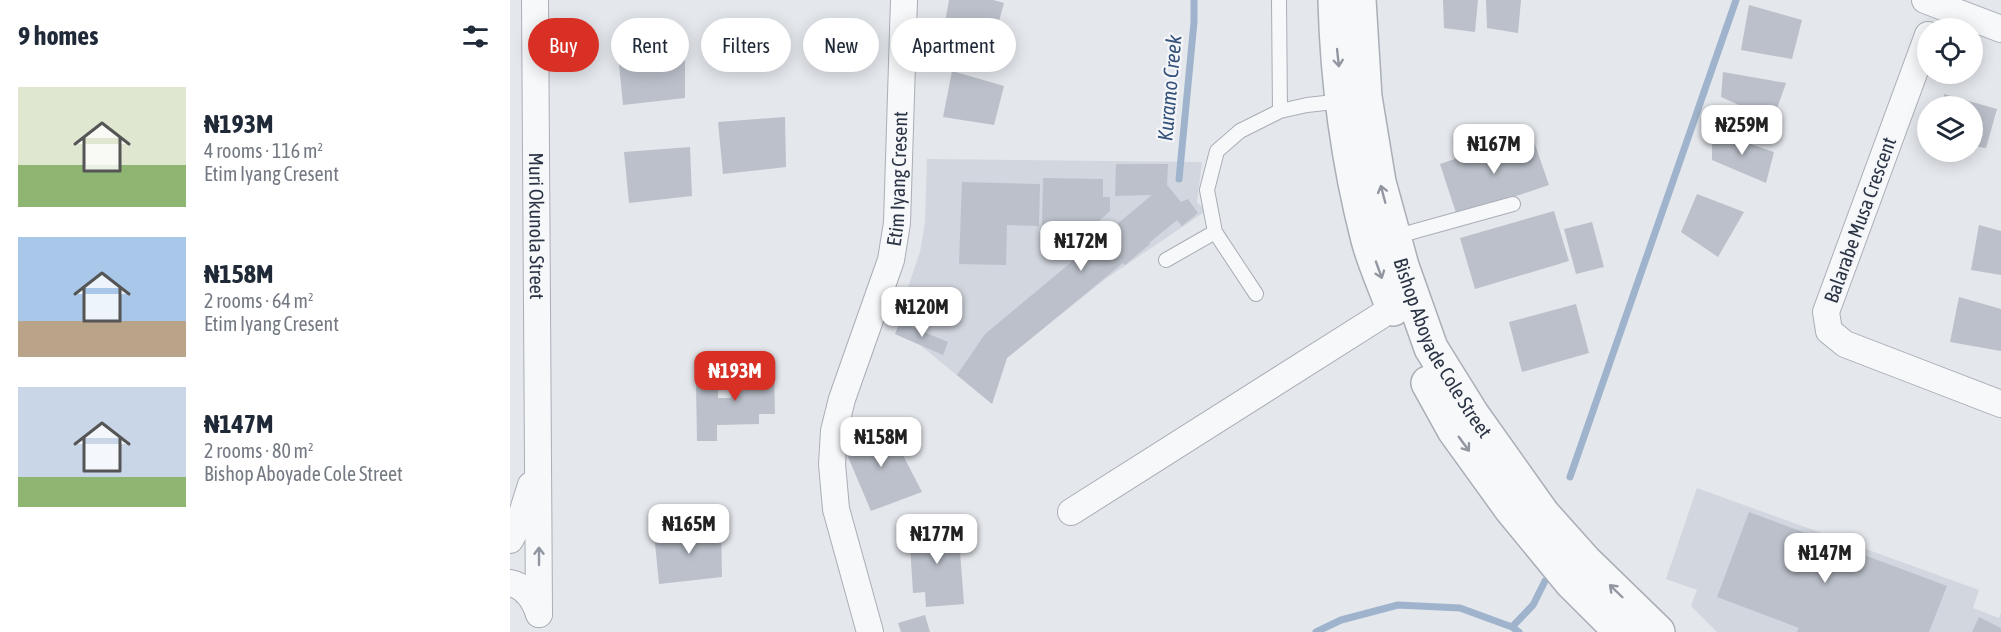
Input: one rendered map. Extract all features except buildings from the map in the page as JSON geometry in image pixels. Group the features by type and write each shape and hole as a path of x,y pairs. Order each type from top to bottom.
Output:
{"street":[{"name":"Muri Okunola Street","path":"535,0 538,452"},
{"name":"Etim Iyang Cresent","path":"870,632 836,509 832,464 834,431 842,399 891,261 897,223 904,0"},
{"name":"Bishop Aboyade Cole Street","path":"1335,0 1336,36 1347,137 1368,241 1405,341 1454,430 1511,509 1571,582 1622,632"},
{"name":"Bishop Aboyade Cole Street","path":"1359,0 1365,97 1379,182 1402,267 1431,348 1472,414 1543,514 1585,561 1658,632"},
{"path":"1931,11 2001,29"},
{"name":"Balarabe Musa Crescent","path":"1917,65 1826,312 1829,331 1845,344 2001,404"},
{"path":"1071,512 1393,308"},
{"path":"510,540 518,526 527,498 538,452"},
{"path":"538,452 540,625"},
{"path":"510,583 526,591 535,601 540,625"}],"lane":[{"path":"1279,0 1280,111"},
{"path":"1256,294 1215,232 1207,190 1217,151 1240,131 1280,111 1343,101"},
{"path":"1394,237 1513,204"},
{"path":"1166,260 1215,232"}],"shaded area":[{"path":"927,159 1202,162 1197,202 1206,211 1104,280 1007,358 992,404 920,345 895,334 900,322 907,324 918,291 908,287 920,252 925,222"},
{"path":"1697,488 1979,590 1973,608 1999,618 2001,613 2001,632 1717,632 1691,606 1697,590 1666,579"}],"waterway":[{"name":"Kuramo Creek","path":"1179,179 1194,22 1194,0"},
{"path":"1570,477 1736,0"},
{"path":"1512,627 1533,605 1545,581"},
{"name":"Kuramo Creek","path":"1316,632 1341,620 1398,605 1460,608 1512,627 1519,632"}]}
